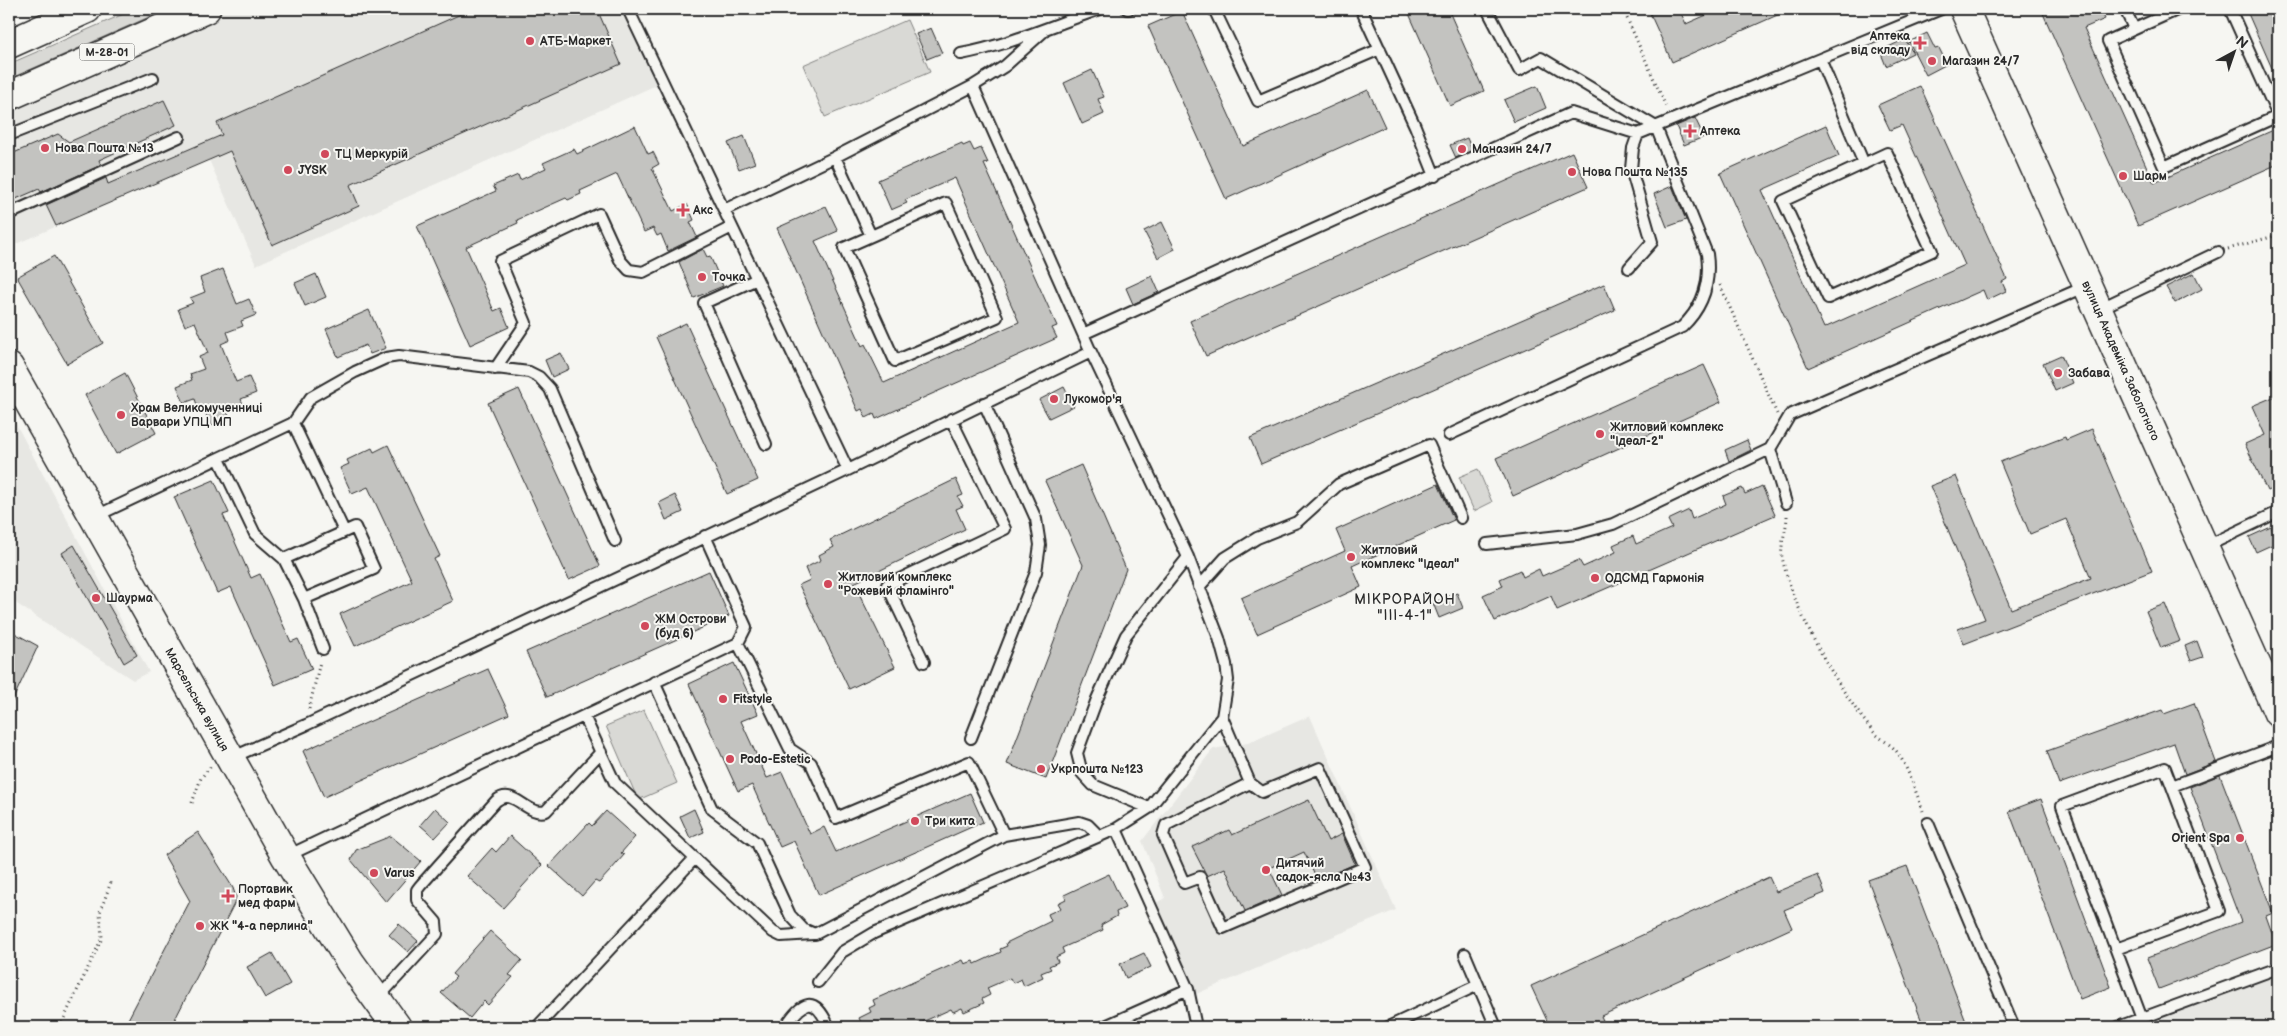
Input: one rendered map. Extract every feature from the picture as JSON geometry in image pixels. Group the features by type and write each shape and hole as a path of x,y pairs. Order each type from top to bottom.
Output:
{"main road":[{"path":"9,44 87,9"},
{"name":"М-28-01","path":"9,96 206,9"},
{"name":"вулиця Академіка Заболотного","path":"1964,9 2278,713"},
{"name":"Марсельська вулиця","path":"9,367 286,856 350,962 397,1027"}],"lane":[{"path":"628,9 848,470"},
{"path":"960,54 997,46 1100,9"},
{"path":"1214,9 1258,101 1380,49"},
{"path":"1361,9 1435,176"},
{"path":"1449,435 1682,328 1693,317 1701,303 1709,268 1707,254 1656,127 1541,58 1519,70 1487,9"},
{"path":"1083,334 1571,113 1638,134 1941,9"},
{"path":"2125,9 2134,29"},
{"path":"2179,9 2108,41 2164,167 2278,116 2230,9"},
{"path":"724,210 836,157 973,86 1005,66 1046,28"},
{"path":"1820,59 1864,164"},
{"path":"9,135 153,78"},
{"path":"818,982 842,952 874,932 1098,835 1116,829 1149,808 1222,717 1228,680 1226,664 1188,557 1090,352 973,86"},
{"path":"1629,268 1652,242 1631,169 1633,148 1638,134"},
{"path":"9,214 179,137"},
{"path":"1886,153 1932,251 1828,298 1783,201 1864,164 1886,153"},
{"path":"836,157 871,236"},
{"path":"946,203 996,317 894,362 844,248 871,236 946,203"},
{"path":"495,369 526,322 500,261 599,214 620,260 629,270 642,272 732,227"},
{"path":"1487,544 1594,530 1612,524 1770,449 1790,415 2093,297 2218,252"},
{"path":"757,280 704,304 766,444"},
{"path":"230,758 306,725 848,470 1090,352"},
{"path":"93,518 293,423 311,397 355,372 386,358 399,356 529,372 545,382 615,541"},
{"path":"971,738 1036,572 1040,545 1036,519 984,403"},
{"path":"924,662 887,584 1005,529 951,419"},
{"path":"293,423 344,532"},
{"path":"1199,587 1225,558 1257,538 1297,522 1339,484 1429,445 1461,518"},
{"path":"1770,449 1786,503"},
{"path":"219,458 255,534 284,559 304,599 323,649"},
{"path":"2204,547 2278,512"},
{"path":"284,559 355,527 374,569 304,599"},
{"path":"286,856 738,643 746,626 705,536"},
{"path":"1149,808 1093,785 1082,773 1077,753 1097,699 1126,635 1188,557"},
{"path":"738,643 790,749 811,763 836,818 969,762 1004,835"},
{"path":"654,682 712,809 757,843 790,915 803,929 815,934"},
{"path":"584,716 615,783 774,932 782,936 815,934 1004,835 1079,822 1088,825 1098,835"},
{"path":"1222,717 1250,782 1262,792 1320,768 1365,867 1224,928 1200,877 1184,883 1163,835 1166,825 1250,782"},
{"path":"2172,786 2278,746"},
{"path":"377,999 437,934 436,922 417,900 417,890 496,801 504,796 510,797 531,811 546,811 600,752"},
{"path":"2116,949 2219,911 2165,768 2062,806 2142,1020"},
{"path":"1928,823 2014,1027"},
{"path":"1116,829 1188,989 1196,1027"},
{"path":"537,1027 695,858"},
{"path":"1465,954 1496,1027"},
{"path":"2118,1027 2142,1020 2278,968"},
{"path":"1388,1027 1478,984"},
{"path":"1103,1027 1188,989"},
{"path":"785,1027 797,1010 804,1006 813,1005 822,1010 829,1027"}],"path":[{"path":"1623,9 1672,120"},
{"path":"2218,252 2278,235"},
{"path":"1707,254 1783,427"},
{"path":"1786,503 1787,527 1782,555 1786,572 1809,628 1826,663 1850,700 1872,730 1897,752 1928,823"},
{"path":"306,725 323,649"},
{"path":"192,803 201,778 212,766 230,758"},
{"path":"60,1027 102,938 100,912 111,882"}],"shaded area":[{"path":"135,9 167,9 9,79 9,64"},
{"path":"206,9 628,9 663,82 256,265 209,160 9,247 9,96"},
{"path":"907,20 930,72 825,117 803,65"},
{"path":"9,411 149,672 133,680 17,604 9,594"},
{"path":"1478,469 1492,502 1474,511 1459,477"},
{"path":"644,710 677,783 638,800 606,726"},
{"name":"Дитячий садок-ясла №43","path":"1310,716 1396,910 1196,994 1156,903 1165,898 1142,841 1213,749 1248,743"},
{"path":"2278,966 2278,1027 2134,1027"}],"building":[{"name":"ТЦ Меркурій","path":"472,9 597,9 621,64 350,185 359,206 272,245 230,151 56,226 46,205 106,178 108,184 222,135 217,123"},
{"path":"1407,9 1448,9 1484,91 1450,106"},
{"path":"1648,9 1679,9 1686,24 1720,9 1791,9 1672,62"},
{"path":"2041,9 2100,9 2105,19 2084,28 2154,183 2278,128 2278,164 2138,226"},
{"path":"2246,9 2278,9 2278,82"},
{"path":"1182,11 1243,146 1368,90 1385,127 1226,199 1148,26"},
{"path":"931,28 942,53 927,59 916,34"},
{"path":"1927,33 1935,49 1939,48 1947,64 1926,75 1909,42"},
{"path":"1905,39 1913,53 1886,66 1880,51"},
{"path":"1092,70 1104,97 1098,99 1104,114 1082,124 1064,83"},
{"path":"1537,86 1546,108 1514,122 1504,100"},
{"path":"1920,86 2007,279 2002,282 2006,291 1987,300 1983,290 1808,368 1720,173 1826,125 1839,156 1762,190 1824,328 1965,265 1902,125 1890,130 1878,105"},
{"path":"164,100 176,125 99,160 101,165 41,192 39,189 9,202 9,155 58,134 69,142"},
{"name":"Аптека","path":"1695,118 1704,137 1684,145 1676,126"},
{"path":"635,126 648,154 653,152 659,164 652,168 673,211 687,204 694,220 690,222 697,237 668,251 661,234 657,236 653,228 644,232 617,174 580,191 581,194 568,200 566,198 517,220 518,223 466,247 494,311 501,308 509,327 470,345 417,226 496,191 493,186 518,175 520,180 546,168 543,163 574,149 577,154"},
{"path":"744,136 755,163 739,169 728,143"},
{"name":"Маназин 24/7","path":"1467,138 1472,150 1456,158 1450,145"},
{"path":"962,143 963,146 970,143 974,151 981,148 988,163 984,164 1057,326 1052,328 1057,338 876,419 874,414 866,418 862,409 858,411 777,228 826,206 838,231 815,241 862,346 865,344 884,383 1019,322 955,178 905,200 907,203 891,210 878,180"},
{"path":"1572,152 1588,187 1206,356 1190,321"},
{"path":"1672,186 1686,220 1667,227 1654,194"},
{"path":"1162,222 1175,249 1158,258 1144,231"},
{"name":"Точка","path":"703,249 707,257 710,256 723,286 694,298 679,262"},
{"path":"54,256 103,343 67,364 17,277"},
{"path":"223,269 237,304 249,299 256,315 241,321 243,326 227,332 230,340 221,344 236,382 249,377 256,393 241,399 243,404 226,410 230,418 211,426 205,412 200,414 195,399 184,403 177,386 192,380 190,374 204,369 199,357 208,353 195,322 185,326 178,309 193,303 190,298 205,292 200,278"},
{"path":"2194,273 2202,289 2175,303 2166,287"},
{"path":"316,274 326,297 305,306 295,283"},
{"path":"1152,276 1159,292 1133,304 1126,288"},
{"path":"1604,284 1615,310 1261,464 1250,438"},
{"path":"369,310 386,348 370,354 366,345 338,357 326,329"},
{"path":"686,323 758,480 727,494 656,337"},
{"path":"561,353 569,369 552,377 545,360"},
{"name":"Забава","path":"2061,355 2073,383 2055,391 2043,363"},
{"name":"Житловий комплекс \"Ідеал-2\"","path":"1704,365 1721,402 1513,496 1496,458"},
{"name":"Храм Великомученниці Варвари УПЦ МП","path":"125,373 156,433 116,454 85,395"},
{"path":"1064,387 1074,406 1049,418 1039,400"},
{"path":"519,389 600,566 569,580 488,403"},
{"path":"2278,395 2278,486 2267,491 2245,444 2265,435 2252,406"},
{"path":"2092,429 2152,571 1964,644 1958,629 1985,619 1930,486 1956,476 2011,609 2091,578 2066,519 2030,534 2000,462 2065,437 2066,440"},
{"path":"1747,440 1751,450 1729,461 1725,450"},
{"path":"388,445 440,556 434,559 453,601 355,646 340,614 412,581 368,487 352,494 340,468 349,464 347,460 372,448 374,452"},
{"path":"1081,465 1126,569 1046,779 1007,764 1083,565 1045,481"},
{"name":"Житловий комплекс \"Рожевий фламінго\"","path":"956,479 963,495 958,497 963,506 956,509 965,529 854,583 895,667 849,689 799,585 810,580 805,568 821,560 819,555 834,547 830,540"},
{"path":"214,480 229,513 223,515 251,578 260,574 291,642 298,639 312,669 275,685 231,587 217,593 174,497"},
{"name":"Житловий комплекс \"Ідеал\"","path":"1438,484 1454,520 1352,566 1361,587 1257,634 1241,598 1345,551 1336,530"},
{"path":"1762,486 1775,515 1557,610 1551,596 1495,621 1483,595 1503,586 1500,579 1520,570 1523,577 1539,569 1542,576 1579,560 1583,567 1616,552 1613,545 1633,536 1636,544 1672,528 1668,520 1689,510 1692,519 1726,504 1723,496 1742,488 1745,494"},
{"path":"675,495 683,512 666,520 659,503"},
{"path":"2271,527 2278,542 2256,552 2249,537"},
{"path":"74,545 137,655 124,663 62,553"},
{"name":"ЖМ Острови (буд 6)","path":"709,571 729,616 547,697 526,652"},
{"path":"1457,593 1463,608 1439,618 1433,603"},
{"path":"2165,604 2180,641 2161,648 2146,611"},
{"path":"9,630 38,646 9,708"},
{"path":"2197,641 2203,657 2191,661 2185,646"},
{"path":"734,663 758,714 741,721 767,778 782,772 810,834 824,827 836,852 970,793 983,822 819,895 794,841 780,847 752,785 738,791 689,684"},
{"path":"488,669 509,714 324,797 303,751"},
{"path":"2194,703 2216,762 2185,774 2174,743 2059,784 2047,751 2162,710 2164,714"},
{"path":"2220,775 2273,913 2266,916 2276,944 2159,989 2147,958 2241,922 2190,787"},
{"path":"2041,799 2111,987 2080,999 2009,811"},
{"path":"1309,800 1328,841 1342,834 1355,864 1317,880 1304,852 1269,868 1282,895 1245,911 1225,868 1207,876 1192,847 1229,830 1232,835"},
{"path":"435,808 450,822 435,838 420,825"},
{"path":"694,809 704,832 690,838 680,816"},
{"path":"606,811 635,837 621,853 624,855 611,870 599,883 595,881 582,896 549,866 589,823 592,826"},
{"name":"ЖК \"4-а перлина\"","path":"198,832 233,888 236,897 234,904 171,1027 124,1027 190,901 164,855"},
{"path":"391,836 421,861 386,902 351,860 356,850"},
{"path":"510,836 542,865 503,908 467,876 492,848 496,852"},
{"path":"1907,866 1968,1027 1924,1027 1868,880"},
{"path":"1109,874 1125,908 1116,912 1117,916 1101,925 1103,930 1062,948 1064,953 1056,957 1058,962 1049,966 1051,969 1041,973 1043,977 1024,986 1021,979 1013,983 1010,978 987,988 990,995 982,999 984,1003 964,1012 962,1008 953,1012 951,1009 918,1024 920,1027 863,1027 859,1018 871,1012 869,1008 875,1005 873,1000 963,960 965,964 973,961 975,964 1001,952 1000,949 1007,946 1006,943 1051,921 1048,914 1061,908 1058,903 1066,899 1064,895"},
{"path":"1818,875 1825,893 1784,910 1792,928 1601,1016 1606,1027 1550,1027 1531,986 1769,877 1776,892"},
{"path":"399,924 418,941 408,952 389,935"},
{"path":"490,931 522,960 509,975 513,977 488,1005 484,1001 470,1018 441,993 456,977 452,974"},
{"path":"272,953 290,984 265,998 247,967"},
{"path":"1144,953 1151,967 1126,978 1120,964"}],"place":[{"name":"АТБ-Маркет","path":"530,41"},
{"name":"Аптека від складу","path":"1920,43"},
{"name":"Магазин 24/7","path":"1932,61"},
{"name":"Аптека","path":"1690,131"},
{"name":"Нова Пошта №13","path":"45,148"},
{"name":"Маназин 24/7","path":"1462,149"},
{"name":"ТЦ Меркурій","path":"325,154"},
{"name":"JYSK","path":"288,170"},
{"name":"Нова Пошта №135","path":"1572,172"},
{"name":"Шарм","path":"2123,176"},
{"name":"Акс","path":"683,210"},
{"name":"Точка","path":"702,277"},
{"name":"Забава","path":"2058,373"},
{"name":"Лукомор'я","path":"1054,399"},
{"name":"Храм Великомученниці Варвари УПЦ МП","path":"121,415"},
{"name":"Житловий комплекс \"Ідеал-2\"","path":"1600,434"},
{"name":"Житловий комплекс \"Ідеал\"","path":"1351,557"},
{"name":"ОДСМД Гармонія","path":"1595,578"},
{"name":"Житловий комплекс \"Рожевий фламінго\"","path":"828,584"},
{"name":"Шаурма","path":"96,598"},
{"name":"ЖМ Острови (буд 6)","path":"645,626"},
{"name":"Fitstyle","path":"723,699"},
{"name":"Podo-Estetic","path":"730,759"},
{"name":"Укрпошта №123","path":"1041,769"},
{"name":"Три кита","path":"915,821"},
{"name":"Orient Spa","path":"2240,838"},
{"name":"Дитячий садок-ясла №43","path":"1266,870"},
{"name":"Varus","path":"374,873"},
{"name":"Портавик мед фарм","path":"228,896"},
{"name":"ЖК \"4-а перлина\"","path":"200,926"}],"district":[{"name":"МІКРОРАЙОН \"ІІІ-4-1\"","path":"1405,608"}]}
